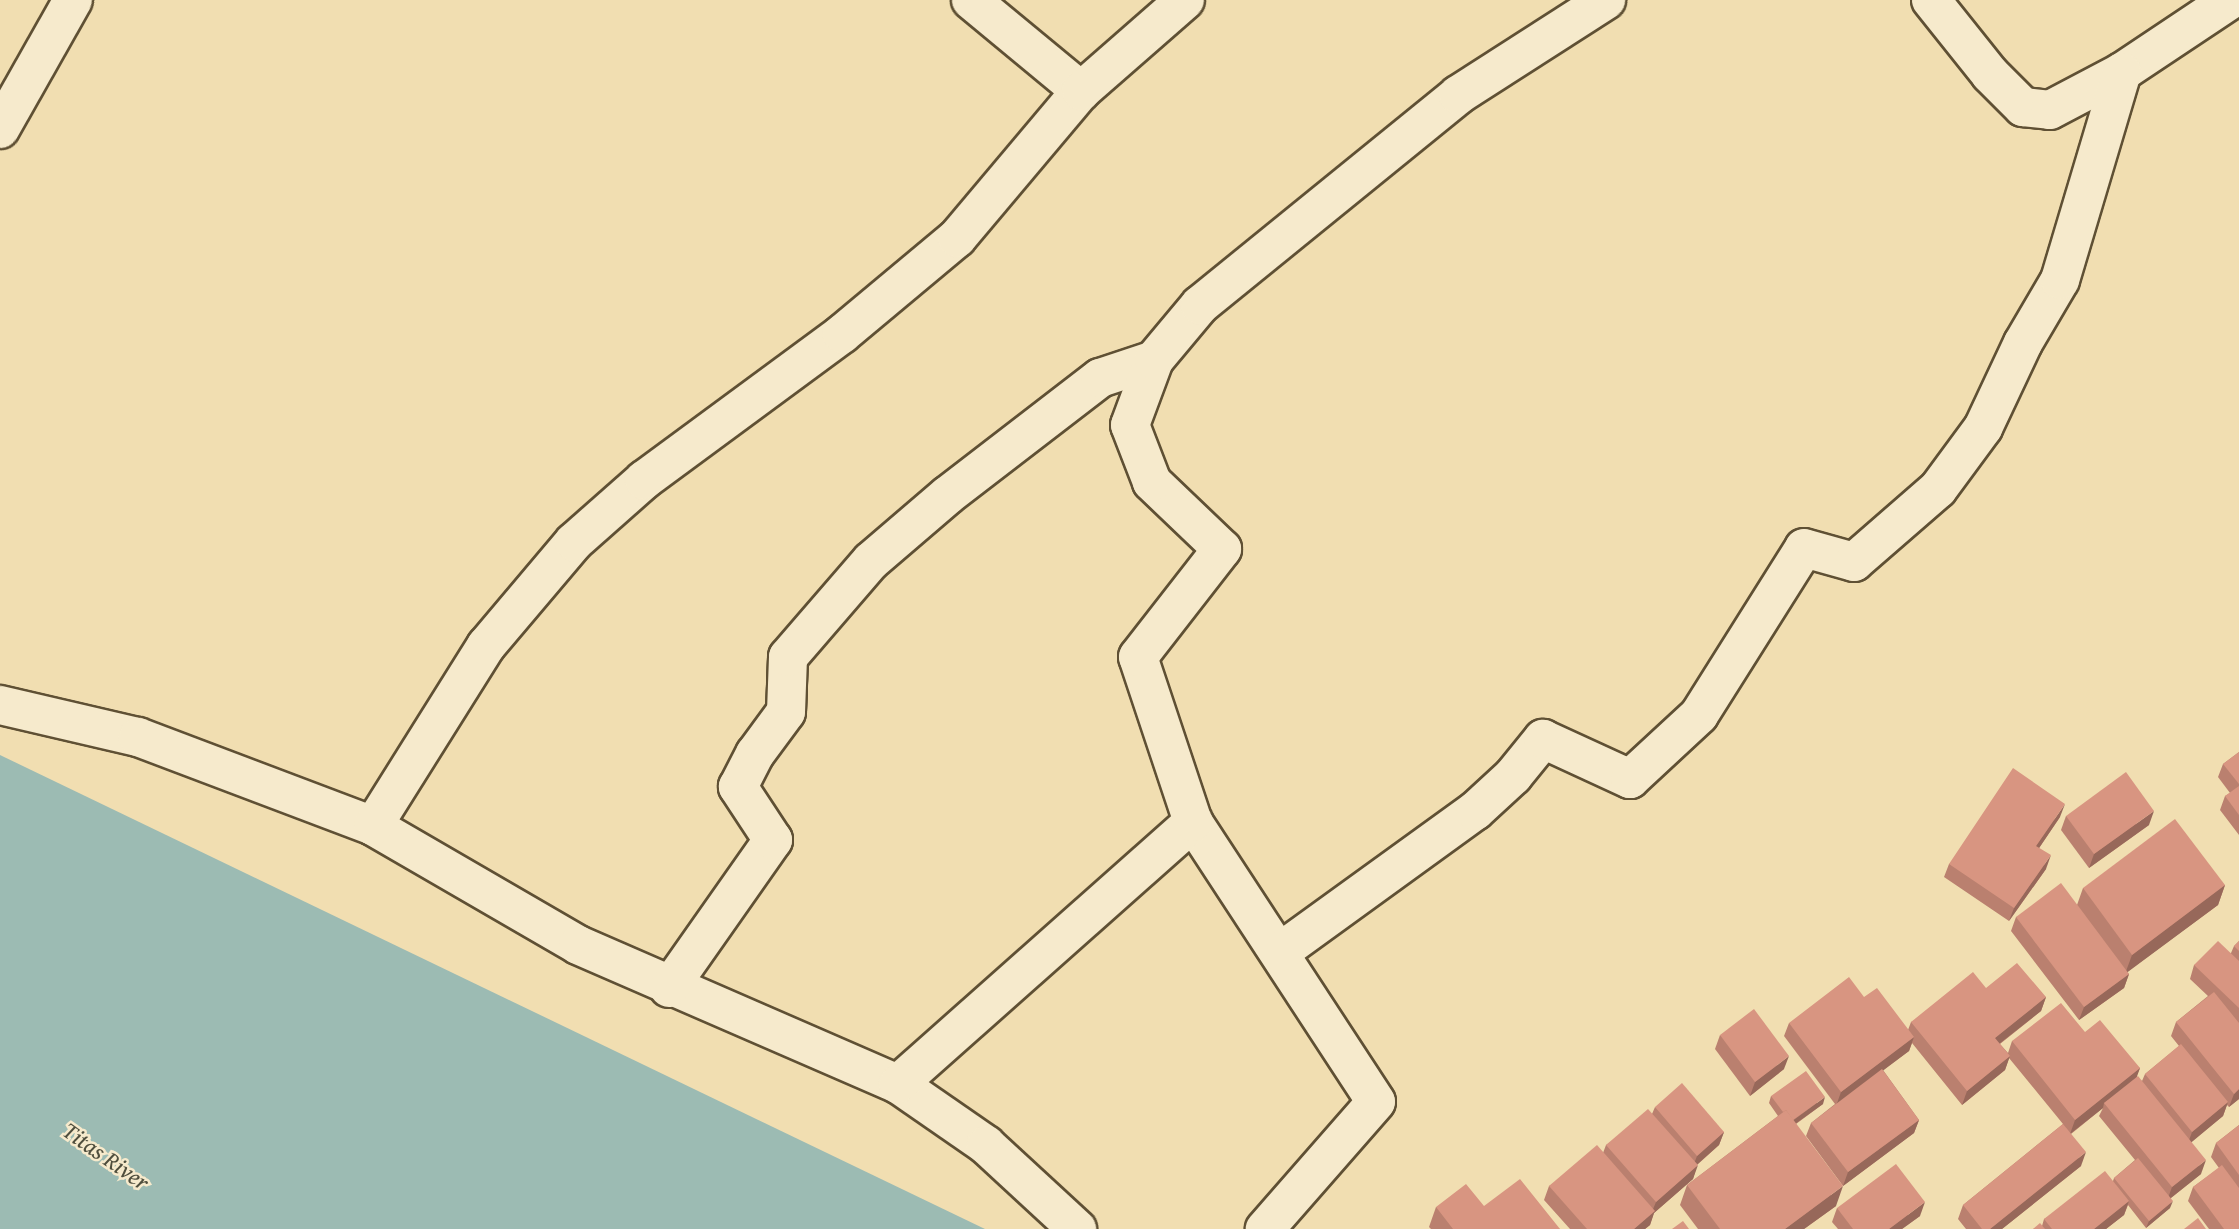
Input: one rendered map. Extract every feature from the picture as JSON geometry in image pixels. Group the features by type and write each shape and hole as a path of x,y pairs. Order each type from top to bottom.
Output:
{"street":[{"path":"0,129 74,0"},
{"path":"971,0 1081,92"},
{"path":"373,825 486,646 573,542 644,480 842,334 957,238 1081,92 1185,0"},
{"path":"1265,1229 1376,1102 1280,952 1241,900 1193,821 1138,657 1222,550 1152,482 1130,425 1154,360 1200,305 1458,95 1606,0"},
{"path":"1931,0 1990,74 2023,107 2050,110 2122,72 2230,0"},
{"path":"1280,952 1475,811 1513,776 1543,739 1630,779 1699,715 1804,548 1854,562 1938,489 1983,428 2023,343 2060,280 2122,72"},
{"path":"669,988 773,840 738,787 755,754 786,712 788,657 871,561 1034,425 1100,377 1154,360"},
{"path":"0,705 138,737 373,825 578,945 669,988 898,1084 986,1144 1077,1229"},
{"path":"898,1084 1193,821"}],"water":[{"name":"Titas River","path":"0,755 985,1229 0,1229"}],"building":[{"path":"2239,752 2239,784 2223,764"},
{"path":"2013,768 2065,804 2036,846 2051,855 2014,908 1949,864"},
{"path":"2126,772 2154,811 2094,854 2066,816"},
{"path":"2239,786 2239,815 2225,796"},
{"path":"2175,819 2225,885 2132,955 2083,888"},
{"path":"2061,883 2129,974 2084,1007 2016,917"},
{"path":"2218,941 2239,961 2239,1008 2194,965"},
{"path":"2017,963 2046,997 1995,1038 2010,1056 1967,1091 1911,1022 1973,972 1986,988"},
{"path":"1849,977 1864,997 1877,988 1914,1037 1841,1092 1789,1023"},
{"path":"2214,992 2239,1023 2239,1089 2234,1094 2176,1022"},
{"path":"2061,1003 2085,1032 2100,1020 2140,1068 2075,1120 2012,1041"},
{"path":"1754,1009 1789,1056 1755,1082 1720,1035"},
{"path":"2181,1044 2228,1102 2192,1132 2145,1074"},
{"path":"1882,1069 1919,1120 1848,1172 1811,1123"},
{"path":"1806,1071 1825,1097 1793,1120 1771,1096"},
{"path":"2138,1076 2206,1160 2172,1187 2104,1103"},
{"path":"1682,1083 1724,1132 1697,1156 1655,1107"},
{"path":"1648,1109 1698,1165 1656,1202 1606,1145"},
{"path":"1786,1110 1843,1186 1785,1229 1720,1229 1687,1185"},
{"path":"2063,1124 2086,1152 1990,1229 1982,1229 1963,1205"},
{"path":"2239,1125 2239,1175 2216,1143"},
{"path":"1597,1145 1655,1211 1634,1229 1587,1229 1549,1186"},
{"path":"2138,1158 2173,1201 2149,1221 2114,1178"},
{"path":"1896,1164 1925,1202 1889,1229 1853,1229 1837,1208"},
{"path":"2222,1165 2239,1188 2239,1229 2224,1229 2193,1187"},
{"path":"2105,1171 2129,1201 2094,1229 2052,1229 2044,1219"},
{"path":"1520,1179 1560,1229 1453,1229 1436,1207 1466,1184 1484,1206"},
{"path":"2198,1218 2206,1229 2184,1229"},
{"path":"1683,1221 1689,1229 1672,1229"},
{"path":"2040,1223 2045,1229 2033,1229"}]}
